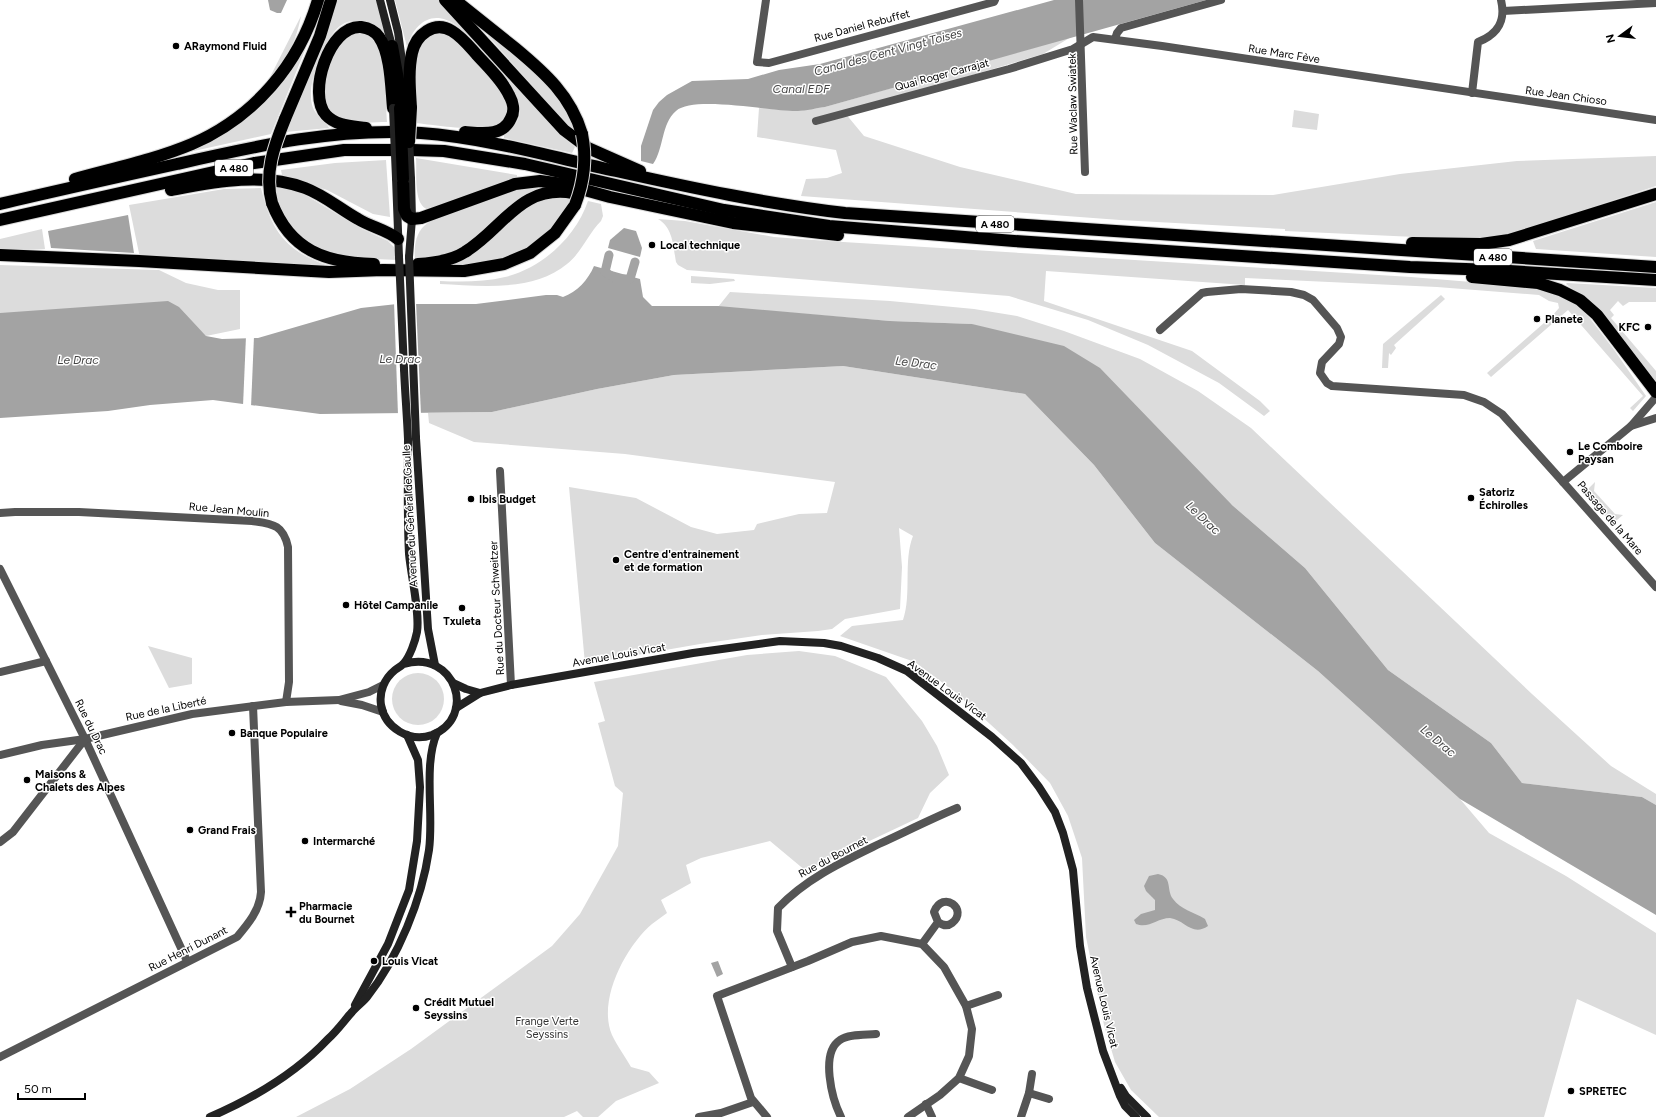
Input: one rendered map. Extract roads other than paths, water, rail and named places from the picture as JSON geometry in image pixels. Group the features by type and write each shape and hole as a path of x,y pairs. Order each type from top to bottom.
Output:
{"highway":[{"path":"53,192 75,179 159,156 186,146 204,138 237,118 264,95 285,70 303,40 318,0"},
{"path":"331,0 320,36 285,119 269,170 269,187 277,216 289,234 307,249 321,256 347,262 416,264 441,261 465,252 479,242 518,206 533,197 548,193 565,192 610,197"},
{"path":"445,0 564,130 588,148 619,167"},
{"path":"0,255 329,272 383,270 464,271 504,264 530,253 555,233 575,205 584,172 585,155 582,134 572,108 556,85 532,62 455,0"},
{"path":"378,132 368,128 340,124 326,115 320,103 319,84 328,56 337,38 346,30 354,27 364,28 375,33 381,40 403,108"},
{"path":"455,136 465,132 488,134 501,130 509,122 513,109 509,94 497,77 462,39 451,30 438,27 427,30 415,44 410,63 403,108 404,209 407,216 412,219 421,218 466,200 524,182 540,181 563,184 610,197 733,223 804,232 997,246 1014,241"},
{"path":"392,46 409,142"},
{"name":"A 480","path":"0,204 239,150 295,140 378,132 419,133 455,136 619,167 664,181 758,201 845,213 1656,267"},
{"name":"A 480","path":"0,220 97,200 254,163 322,152 374,148 444,151 475,155 525,164 724,210 800,223 1014,241 1410,267 1493,270 1656,280"},
{"path":"97,200 220,182 258,180 276,181 314,192 362,221 390,233 398,240"},
{"path":"1330,245 1345,241 1455,245 1494,243 1547,229 1656,194"},
{"path":"1410,267 1428,273 1538,284 1555,288 1580,300 1597,315 1656,392"}],"main road":[{"path":"380,0 392,46"},
{"path":"390,0 401,52 403,108"},
{"path":"404,664 413,646 417,629 408,534 408,438 398,240 403,179 409,142"},
{"name":"Avenue du Général de Gaulle","path":"412,219 409,257 416,438 428,629 435,665"},
{"name":"Avenue Louis Vicat","path":"480,692 511,685 693,653 780,641 824,643 841,646 878,658 907,671 992,737 1021,763 1055,812 1063,833 1073,870 1080,946 1087,988 1098,1032 1112,1074 1125,1106 1136,1117"},
{"path":"353,1010 388,944 409,890 417,841 420,787 418,760 407,736 390,724 383,712 381,698 383,685 392,673 404,664 419,661 435,665 446,672 453,683 456,696 456,708 451,720 437,733 422,737 407,736"},
{"path":"453,683 466,689 480,692"},
{"path":"456,708 480,692"},
{"path":"210,1117 259,1093 290,1072 328,1039 353,1010 367,997 395,952 420,892 426,866 430,840 430,755 437,733"},
{"name":"Avenue Louis Vicat","path":"1112,1074 1126,1096 1147,1117"}],"street":[{"name":"Rue Daniel Rebuffet","path":"766,0 757,62 769,63 994,2 995,0"},
{"name":"Rue Waclaw Swiatek","path":"1079,0 1082,40 1085,172"},
{"path":"1114,39 1116,33 1121,28 1221,0"},
{"path":"1472,93 1478,42 1495,33 1501,21 1503,11 1501,0"},
{"path":"1503,11 1656,3"},
{"name":"Quai Roger Carrajat","path":"816,121 1009,69 1073,49 1082,40 1093,37"},
{"name":"Rue Marc Fève","path":"1093,37 1472,93"},
{"name":"Rue Jean Chioso","path":"1472,93 1656,120"},
{"name":"Passage de la Mare","path":"1160,330 1202,293 1253,289 1304,295 1313,300 1337,328 1341,337 1339,344 1322,362 1320,373 1327,383 1332,386 1464,395 1484,402 1512,424 1656,587"},
{"path":"1563,482 1632,426 1656,397"},
{"path":"1632,426 1656,418"},
{"name":"Rue du Docteur Schweitzer","path":"500,471 511,685"},
{"name":"Rue Jean Moulin","path":"0,514 15,512 79,512 252,521 273,524 283,533 288,547 290,682 286,702"},
{"name":"Rue du Drac","path":"0,569 85,739 187,961"},
{"path":"0,672 46,661"},
{"name":"Rue de la Liberté","path":"0,755 42,745 85,739 169,718 286,702 339,700 369,692 383,685"},
{"name":"Rue de la Liberté","path":"339,700 362,705 383,712"},
{"name":"Rue Henri Dunant","path":"0,1057 237,937 249,922 260,899 253,706"},
{"path":"0,842 13,832 85,739"},
{"name":"Rue du Bournet","path":"792,967 777,931 778,908 793,892 811,878 841,862 957,808"},
{"path":"922,944 938,922"},
{"path":"767,1117 753,1102 746,1087 717,996 852,942 882,936 922,944 944,967 966,1006 972,1029 969,1056 959,1078 908,1117"},
{"path":"966,1006 998,995"},
{"path":"841,1117 831,1089 829,1064 832,1047 841,1038 876,1034"},
{"path":"1021,1117 1029,1093 1032,1074"},
{"path":"959,1078 992,1090"},
{"path":"1029,1093 1049,1099"},
{"path":"699,1117 721,1113 753,1102"},
{"path":"926,1104 932,1117"}],"water":[{"path":"268,0 287,0 281,13 277,13 270,10"},
{"name":"Canal EDF","path":"1054,0 1206,0 825,107 804,111 786,111 716,104 685,106 671,116 665,129 657,158 653,164 641,161 641,146 653,110 667,95 692,81 748,79 779,70 820,64"},
{"path":"128,215 134,253 51,248 48,231"},
{"path":"624,228 636,231 642,248 640,257 608,248 610,240"},
{"name":"Le Drac","path":"594,266 640,279 643,297 652,306 718,306 890,321 972,324 1064,346 1100,368 1232,505 1305,568 1388,670 1491,743 1522,783 1642,797 1656,805 1656,915 1460,799 1318,671 1155,543 1094,465 1025,394 843,366 674,375 597,389 492,412 320,414 213,400 150,405 108,411 0,418 0,313 168,301 179,307 206,336 222,339 258,338 361,308 397,304 476,304 546,295 557,295 563,297 582,285"},
{"path":"1158,874 1166,878 1171,895 1176,903 1205,919 1208,926 1197,930 1170,918 1165,918 1145,925 1136,924 1134,920 1141,914 1155,910 1155,900 1146,891 1144,886 1149,876"},
{"path":"718,961 723,974 717,977 711,963"}],"waterway":[{"name":"Canal des Cent Vingt Toises","path":"609,255 605,272 616,279 630,279 635,262"}],"place":[{"name":"ARaymond Fluid","path":"176,46"},
{"name":"Local technique","path":"652,245"},
{"name":"Planete","path":"1537,319"},
{"name":"KFC","path":"1648,327"},
{"name":"Le Comboire Paysan","path":"1570,452"},
{"name":"Satoriz Échirolles","path":"1471,498"},
{"name":"Ibis Budget","path":"471,499"},
{"name":"Centre d'entrainement et de formation","path":"616,560"},
{"name":"Hôtel Campanile","path":"346,605"},
{"name":"Txuleta","path":"462,608"},
{"name":"Banque Populaire","path":"232,733"},
{"name":"Maisons & Chalets des Alpes","path":"27,780"},
{"name":"Grand Frais","path":"190,830"},
{"name":"Intermarché","path":"305,841"},
{"name":"Pharmacie du Bournet","path":"291,912"},
{"name":"Louis Vicat","path":"374,961"},
{"name":"Crédit Mutuel Seyssins","path":"416,1008"},
{"name":"SPRETEC","path":"1571,1091"}],"park label":[{"name":"Frange Verte Seyssins","path":"547,1027"}]}
